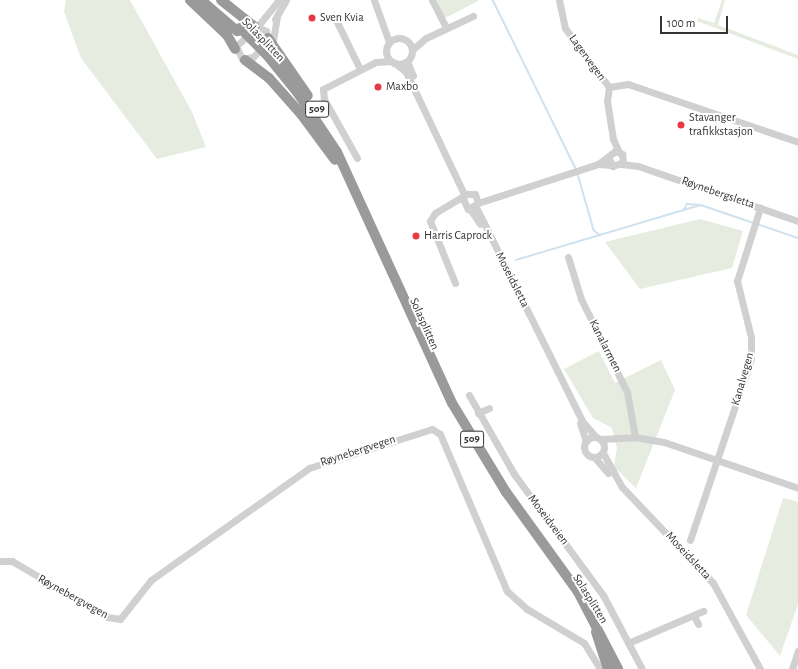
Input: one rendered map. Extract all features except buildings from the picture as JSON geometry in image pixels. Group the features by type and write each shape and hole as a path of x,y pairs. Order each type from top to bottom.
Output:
{"highway":[{"path":"190,0 223,30 235,49"},
{"name":"Solasplitten","path":"201,0 239,30"},
{"name":"Solasplitten","path":"209,0 265,57 316,117 354,186 456,410 498,480 578,592 618,669"},
{"path":"221,0 256,27"},
{"name":"509","path":"268,36 333,137 354,186"},
{"name":"Solasplitten","path":"265,57 293,94 335,160 448,405 486,471 596,632 612,669"},
{"name":"509","path":"245,60 269,78 296,108 335,160"},
{"name":"509","path":"596,632 608,669"}],"street":[{"path":"279,0 235,49 245,60 253,57 268,36 276,16 286,0"},
{"path":"374,0 389,42"},
{"path":"377,0 388,24 399,37 408,41 426,38"},
{"path":"432,0 446,28"},
{"name":"Lagervegen","path":"559,0 565,28 609,87 607,101 613,139 621,153"},
{"path":"276,16 272,38 285,63"},
{"path":"334,16 360,69"},
{"path":"472,16 426,38 412,50 407,61 473,207"},
{"path":"256,27 268,36"},
{"path":"376,62 385,51 389,42 399,37"},
{"path":"408,41 412,50"},
{"path":"385,51 393,62 406,72 473,207"},
{"path":"357,158 323,94 327,84 376,62 407,61"},
{"path":"609,87 628,84 798,142"},
{"name":"Lagervegen","path":"609,155 613,139"},
{"path":"455,283 431,226 433,215 468,196 519,187 580,170 598,164 609,155 621,153 622,164"},
{"name":"Røynebergsletta","path":"621,153 638,166"},
{"path":"598,164 611,165 609,155"},
{"name":"Røynebergsletta","path":"611,165 622,164 638,166 798,221"},
{"path":"441,210 473,207 519,187"},
{"name":"Moseidsletta","path":"473,207 582,421 598,438"},
{"name":"Moseidsletta","path":"473,207 586,441"},
{"name":"Kanalvegen","path":"717,460 752,352 737,281 760,208"},
{"name":"Kanalarmen","path":"568,257 581,299 627,392 635,437"},
{"name":"Moseidveien","path":"470,395 478,413 514,474 603,595 642,669"},
{"path":"478,413 489,408"},
{"name":"Røynebergvegen","path":"0,561 12,561 106,617 120,619 151,580 310,468 432,429 440,434 507,591 527,609 584,643 600,669"},
{"path":"616,440 595,458 585,453 586,441 598,438 616,440 635,437 664,442 798,488"},
{"path":"598,438 604,451"},
{"name":"Moseidsletta","path":"604,451 622,488 713,583 759,669"},
{"name":"Moseidsletta","path":"595,458 632,505 680,550 711,585 759,669"},
{"path":"690,540 717,460"},
{"path":"628,643 704,611"},
{"path":"694,616 698,624"},
{"path":"792,668 798,651"}],"shaded area":[{"path":"66,0 130,0 192,112 206,147 157,159 81,58 64,12"},
{"path":"436,0 477,0 478,1 445,18"},
{"path":"722,0 725,0 718,25 798,55 798,59 697,21 698,18 714,23"},
{"path":"700,219 743,231 732,268 640,289 605,242"},
{"path":"599,351 615,383 661,360 675,390 636,488 614,467 617,448 612,428 593,418 564,369"},
{"path":"783,498 798,502 798,604 780,656 746,615"}],"waterway":[{"path":"493,0 576,169"},
{"path":"578,174 594,230 600,235"},
{"path":"683,211 687,204 700,205"},
{"path":"516,260 701,205 754,223"},
{"path":"757,224 798,238"}],"place":[{"name":"Sven Kvia","path":"312,18"},
{"name":"Maxbo","path":"378,87"},
{"name":"Stavanger trafikkstasjon","path":"681,125"},
{"name":"Harris Caprock","path":"416,236"}]}
